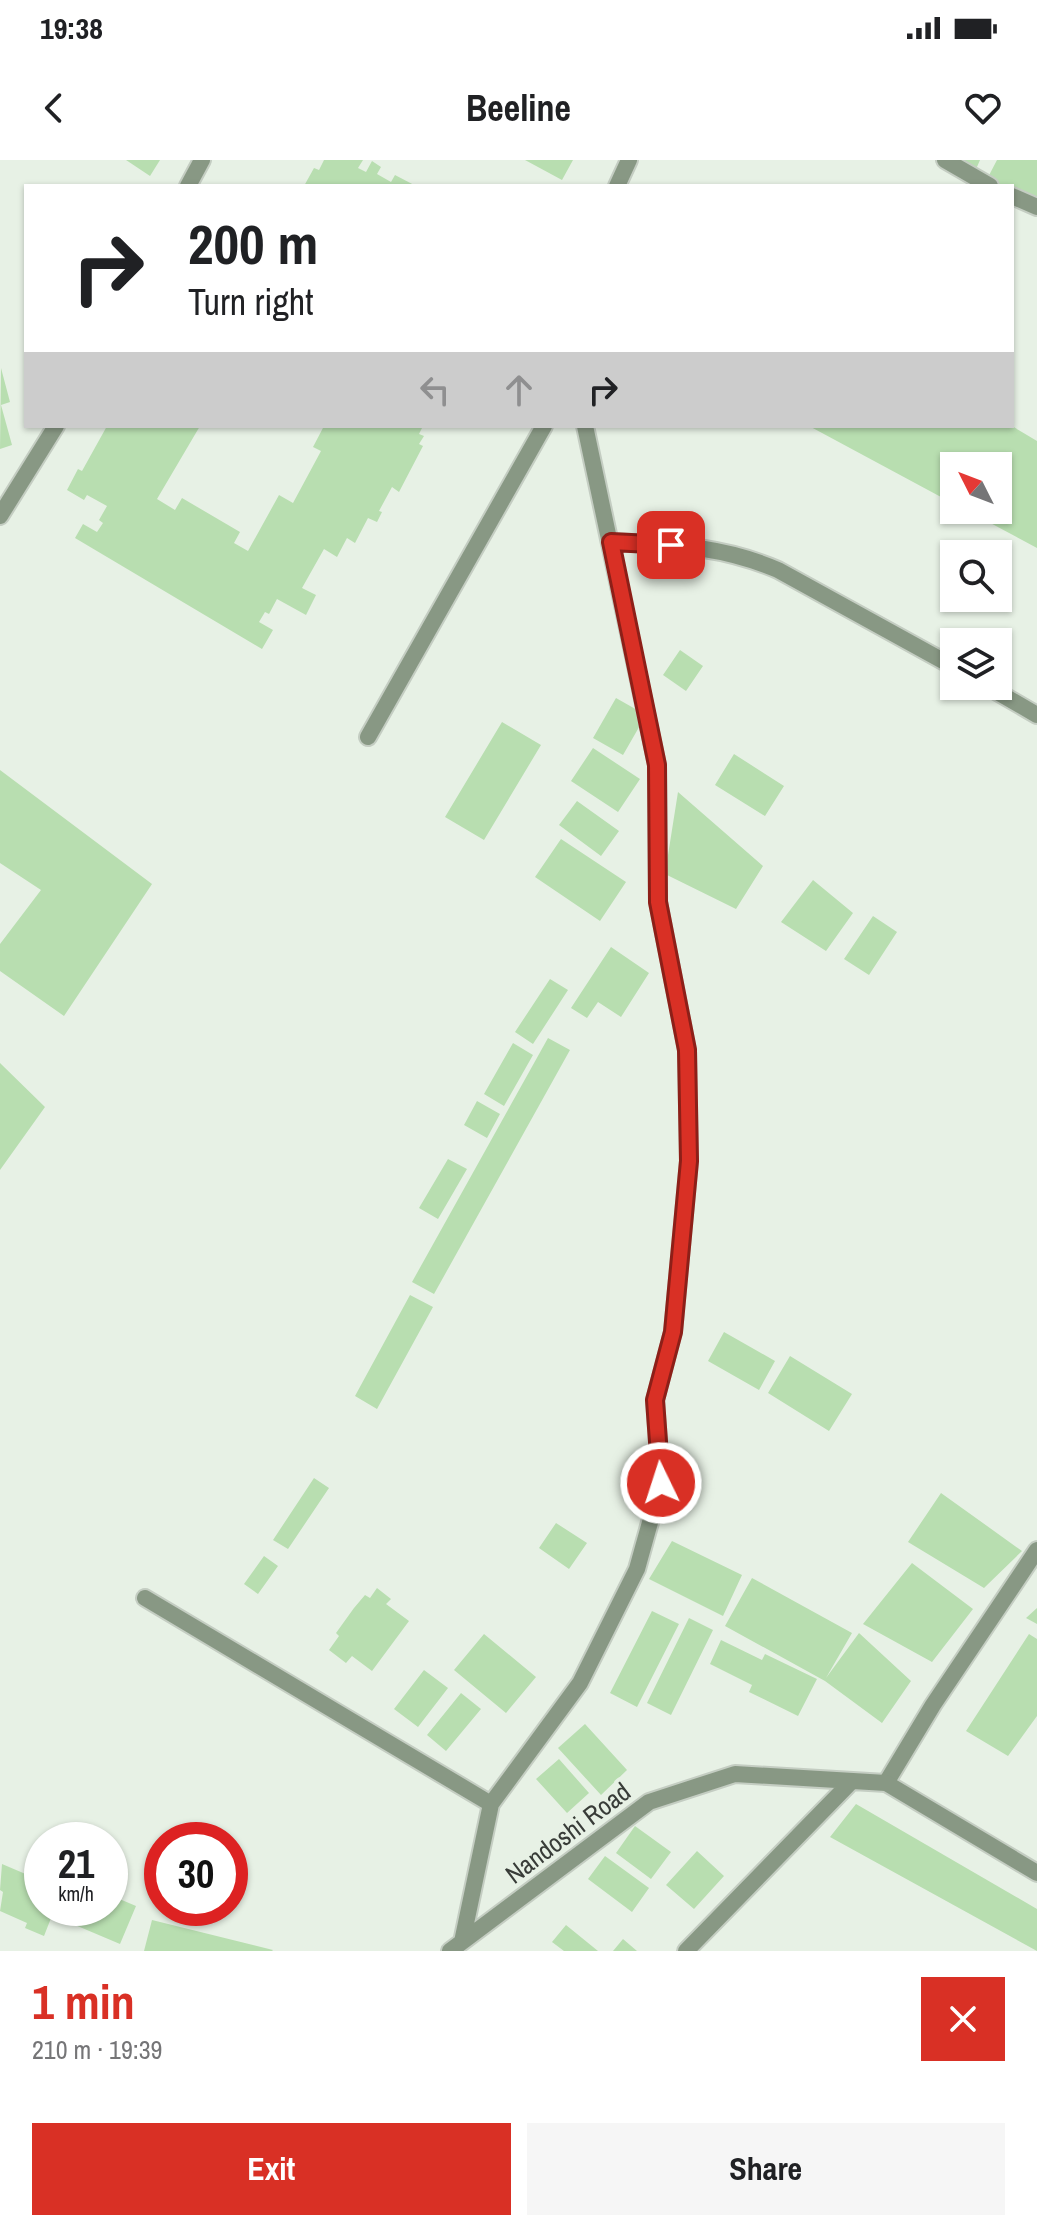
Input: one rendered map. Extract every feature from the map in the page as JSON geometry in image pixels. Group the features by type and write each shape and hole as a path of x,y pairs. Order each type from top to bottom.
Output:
{"street":[{"path":"189,184 202,160"},
{"path":"618,184 629,160"},
{"path":"945,160 987,184"},
{"path":"1014,197 1037,207"},
{"path":"0,516 55,428"},
{"path":"368,737 543,428"},
{"path":"456,1947 491,1804 580,1683 637,1569 661,1483 655,1400 673,1332 689,1161 687,1050 658,902 657,765 585,428"},
{"path":"611,542 703,547 752,559 778,570 940,659"},
{"path":"1011,700 1037,715"},
{"path":"886,1783 933,1705 1037,1550"},
{"path":"145,1598 491,1804"},
{"name":"Nandoshi Road","path":"456,1947 649,1802 735,1774 886,1783 1037,1873"},
{"path":"686,1951 852,1781"}],"building":[{"path":"126,160 160,160 150,176"},
{"path":"324,160 363,160 358,168 366,172 372,161 381,167 377,174 391,182 395,175 412,184 305,184 314,168 319,170"},
{"path":"525,160 573,160 562,180"},
{"path":"945,160 980,160 973,176"},
{"path":"997,160 1037,160 1037,206 1014,196 1014,184 985,183"},
{"path":"1,368 10,402 1,405 12,445 0,449"},
{"path":"1014,427 1037,441 1037,548 992,524 1012,524 1012,452 940,452 940,496 813,428"},
{"path":"106,428 199,428 157,499 175,510 182,498 240,532 234,543 248,551 279,495 293,503 321,451 313,447 323,428 422,428 419,434 424,436 419,444 423,446 399,492 392,487 379,511 382,512 377,522 368,518 355,543 347,538 337,557 324,549 302,588 316,595 306,615 277,599 269,614 265,612 259,622 273,630 262,649 75,538 83,524 97,532 103,523 99,520 107,506 87,495 84,500 67,490 78,469 82,471"},
{"path":"680,650 703,666 686,691 663,675"},
{"path":"616,698 646,715 623,755 593,738"},
{"path":"502,722 541,745 484,840 445,817"},
{"path":"593,748 640,779 618,812 571,781"},
{"path":"734,754 784,786 765,816 715,785"},
{"path":"0,770 152,884 64,1016 0,971 0,944 41,890 0,863"},
{"path":"678,792 763,866 736,909 665,874"},
{"path":"577,801 619,831 601,856 559,825"},
{"path":"561,839 626,882 600,921 535,877"},
{"path":"813,880 853,913 826,951 781,922"},
{"path":"873,916 897,932 869,975 844,959"},
{"path":"611,947 649,973 621,1017 598,1002 587,1018 571,1008"},
{"path":"550,979 568,990 533,1044 515,1032"},
{"path":"548,1038 570,1050 434,1294 412,1282"},
{"path":"513,1043 533,1055 504,1106 484,1094"},
{"path":"0,1063 45,1107 0,1170"},
{"path":"477,1101 500,1114 487,1138 464,1125"},
{"path":"448,1159 467,1169 438,1219 419,1208"},
{"path":"410,1295 433,1307 377,1409 355,1396"},
{"path":"724,1332 775,1361 759,1390 708,1361"},
{"path":"790,1356 852,1394 829,1431 768,1393"},
{"path":"314,1478 329,1488 288,1549 273,1540"},
{"path":"941,1493 1022,1551 984,1588 908,1542"},
{"path":"556,1523 587,1543 569,1569 539,1548"},
{"path":"672,1541 742,1575 723,1616 649,1579"},
{"path":"264,1556 278,1566 258,1594 244,1584"},
{"path":"912,1563 973,1609 932,1662 863,1624"},
{"path":"752,1578 852,1633 826,1678 859,1633 911,1681 882,1723 825,1681 725,1626"},
{"path":"377,1588 391,1599 386,1604 409,1621 372,1671 352,1656 346,1663 329,1650 339,1636 336,1633 354,1608 365,1595 370,1598"},
{"path":"1037,1608 1037,1624 1026,1618"},
{"path":"652,1611 679,1624 637,1707 610,1693"},
{"path":"689,1618 713,1630 671,1715 647,1703"},
{"path":"484,1634 536,1677 506,1713 454,1670"},
{"path":"1029,1634 1037,1639 1037,1716 1008,1756 966,1731"},
{"path":"721,1640 762,1660 765,1654 817,1679 798,1716 749,1692 752,1685 710,1664"},
{"path":"424,1670 448,1688 418,1727 394,1709"},
{"path":"461,1693 481,1709 446,1751 427,1735"},
{"path":"585,1724 627,1770 601,1795 558,1748"},
{"path":"559,1759 589,1793 567,1813 536,1779"},
{"path":"856,1804 1037,1909 1037,1951 830,1837"},
{"path":"635,1826 671,1852 651,1879 616,1853"},
{"path":"697,1851 724,1876 694,1909 666,1885"},
{"path":"605,1856 649,1888 632,1912 588,1879"},
{"path":"2,1864 24,1873 24,1922 0,1911 3,1892 0,1890"},
{"path":"128,1903 136,1906 128,1925"},
{"path":"566,1925 598,1951 564,1951 552,1942"},
{"path":"26,1926 48,1926 44,1936"},
{"path":"77,1926 128,1926 120,1944"},
{"path":"150,1926 176,1926 273,1950 272,1951 144,1951"},
{"path":"623,1939 637,1951 613,1951"}],"route":[{"path":"661,1483 655,1400 673,1332 689,1161 687,1050 658,902 657,765 611,542 671,545"}]}
